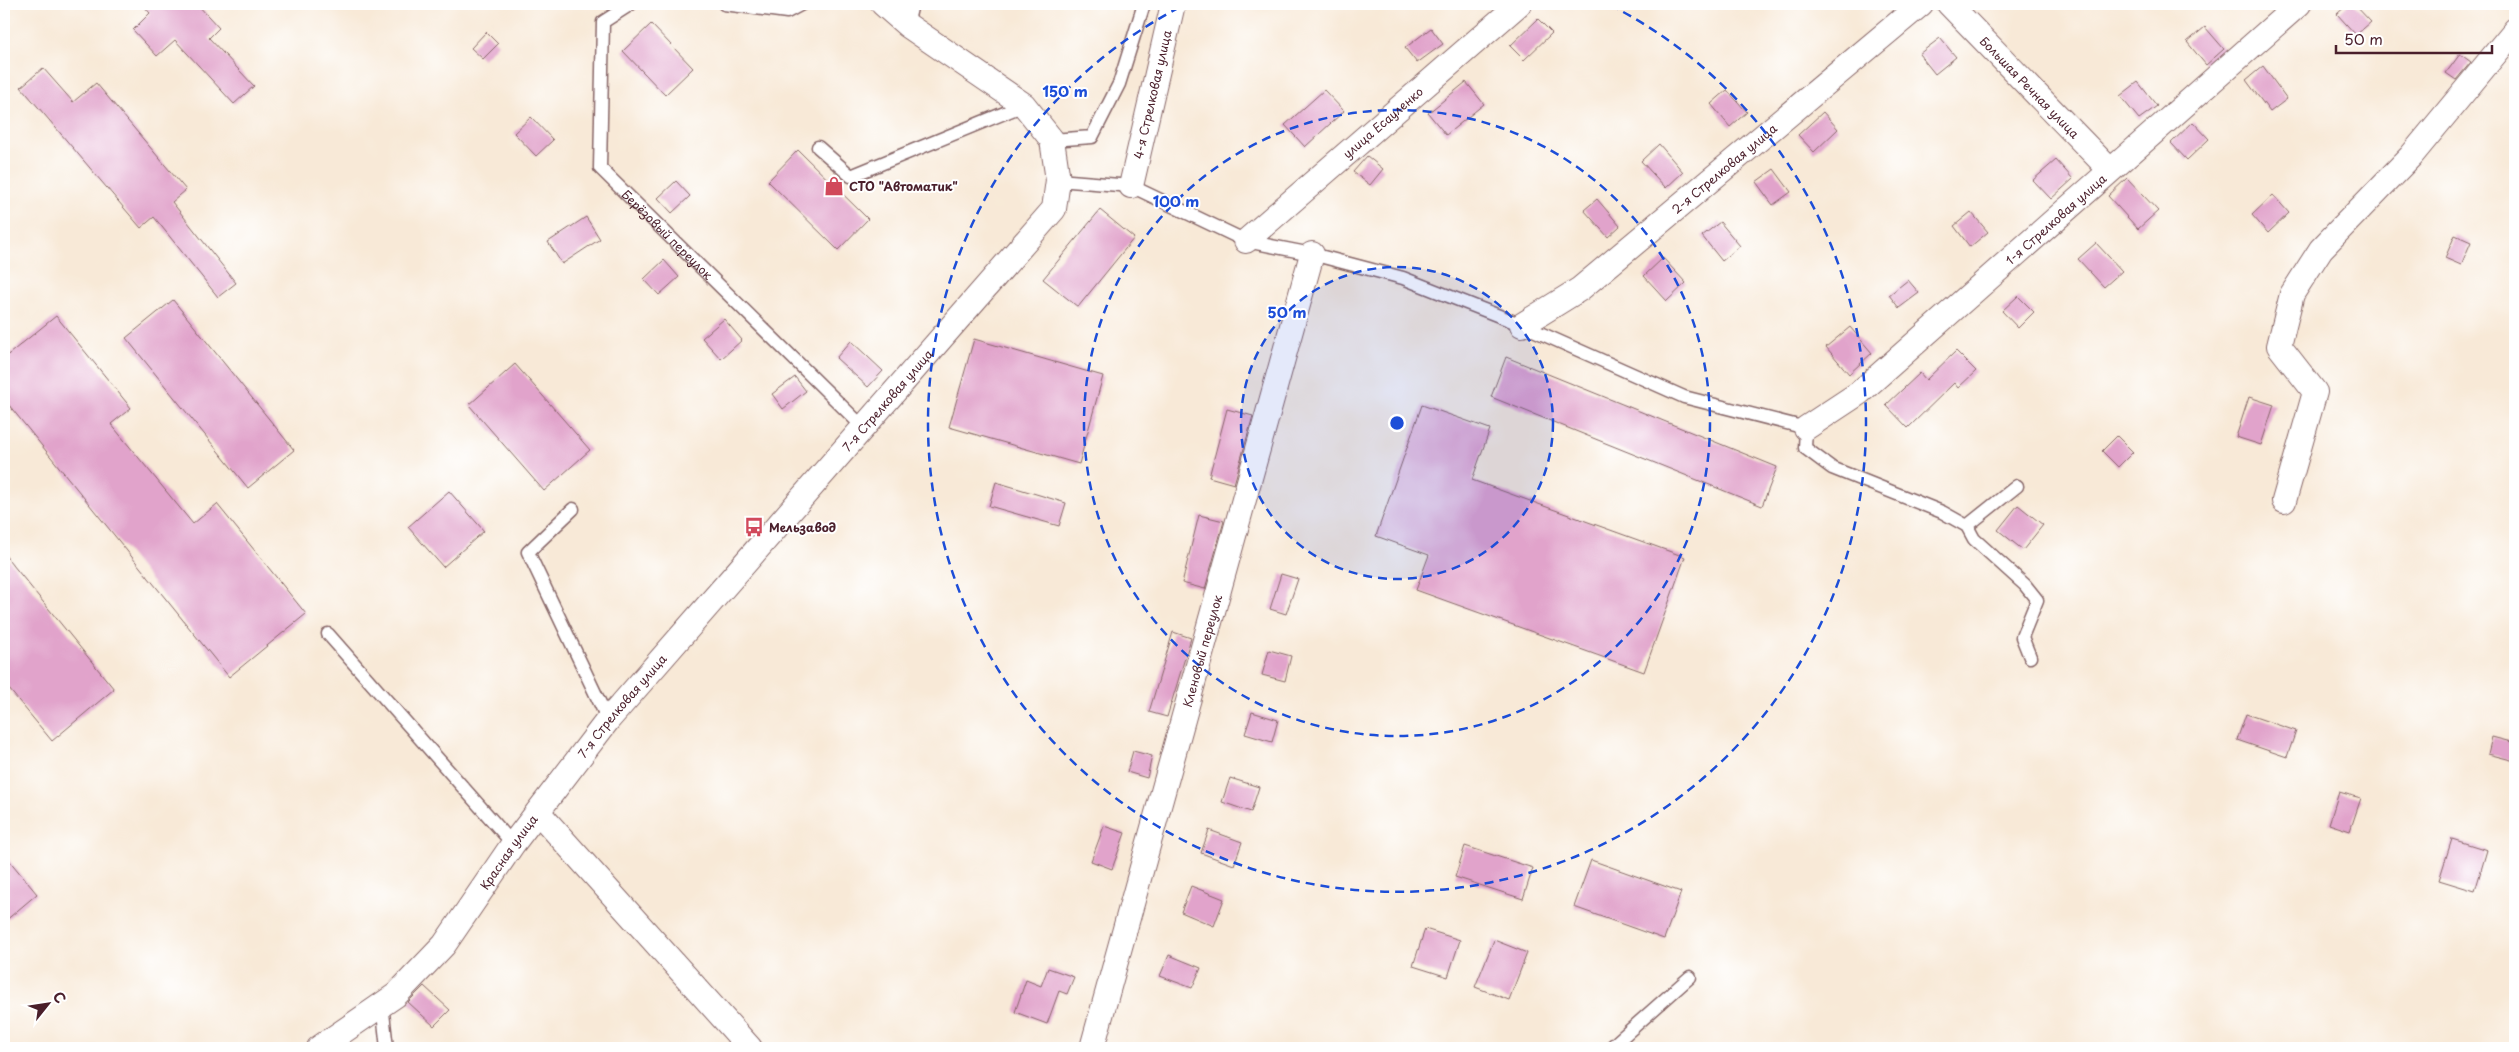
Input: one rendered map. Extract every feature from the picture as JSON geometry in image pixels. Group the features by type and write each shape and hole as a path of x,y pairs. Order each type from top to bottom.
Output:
{"street":[{"path":"883,4 910,14 1024,106 1052,140"},
{"name":"4-я Стрелковая улица","path":"1131,186 1173,4"},
{"name":"улица Есауленко","path":"1246,241 1519,4"},
{"name":"2-я Стрелковая улица","path":"1522,325 1580,289 1921,4"},
{"name":"Большая Речная улица","path":"1949,4 2110,170"},
{"name":"1-я Стрелковая улица","path":"1806,428 1859,394 2299,4"},
{"path":"2284,501 2315,392 2279,346 2292,294 2321,249 2411,156 2515,30"},
{"name":"7-я Стрелковая улица","path":"538,812 608,720 1054,209 1058,180 1052,140"},
{"name":"Кленовый переулок","path":"1092,1048 1312,254"},
{"name":"Красная улица","path":"319,1048 396,995 444,945 513,844 538,812 750,1048"}],"lane":[{"name":"Берёзовый переулок","path":"631,4 603,22 600,168 863,427"},
{"path":"724,4 787,12 802,4"},
{"path":"1052,140 1092,137 1119,84 1144,4"},
{"path":"818,147 851,176 1024,106"},
{"path":"1058,180 1131,186 1246,241 1312,254 1403,278 1522,325 1684,397 1806,428 1805,448 1832,468 1942,512 1968,526 1974,538 2025,585 2037,600 2022,637 2030,657"},
{"path":"1968,526 2017,486"},
{"path":"573,509 528,552 608,720"},
{"path":"328,634 513,844"},
{"path":"1610,1048 1690,977"},
{"path":"382,1004 387,1048"}],"building":[{"path":"142,4 197,4 219,28 209,38 254,86 234,104 175,40 157,56 133,30 150,13"},
{"path":"2348,4 2354,4 2371,22 2356,35 2337,14"},
{"path":"1538,19 1552,33 1524,60 1510,46"},
{"path":"651,24 693,68 665,95 623,51"},
{"path":"2205,27 2224,49 2206,65 2187,42"},
{"path":"1431,28 1443,44 1417,63 1405,48"},
{"path":"486,32 498,44 483,59 471,48"},
{"path":"1940,38 1956,57 1935,74 1919,54"},
{"path":"2460,54 2471,62 2456,80 2446,73"},
{"path":"2263,66 2287,99 2270,112 2246,80"},
{"path":"43,68 73,102 96,83 186,190 172,202 236,283 218,297 154,217 141,228 21,87"},
{"path":"1466,82 1484,104 1446,135 1428,113"},
{"path":"2138,82 2157,106 2139,119 2120,96"},
{"path":"1324,90 1344,111 1305,147 1285,125"},
{"path":"1727,90 1747,112 1730,127 1711,104"},
{"path":"1823,112 1838,129 1814,152 1798,135"},
{"path":"531,117 553,140 536,156 514,133"},
{"path":"2193,122 2209,139 2187,160 2171,143"},
{"path":"1659,144 1683,172 1666,188 1641,161"},
{"path":"798,150 868,219 838,250 768,181"},
{"path":"1367,156 1383,169 1370,185 1353,172"},
{"path":"2056,160 2073,179 2051,199 2033,180"},
{"path":"1774,169 1791,192 1773,205 1756,182"},
{"path":"2127,178 2158,211 2138,229 2108,196"},
{"path":"676,181 690,196 672,213 658,198"},
{"path":"2273,195 2289,213 2268,233 2252,215"},
{"path":"1597,199 1620,226 1608,237 1584,210"},
{"path":"1100,210 1134,238 1078,307 1043,279"},
{"path":"1971,212 1988,232 1970,247 1954,226"},
{"path":"586,217 600,239 562,264 548,242"},
{"path":"1720,222 1740,246 1722,261 1702,236"},
{"path":"2455,235 2471,242 2461,265 2445,258"},
{"path":"2096,243 2122,271 2104,287 2078,259"},
{"path":"1663,258 1686,283 1667,301 1644,276"},
{"path":"664,260 679,277 659,295 644,279"},
{"path":"1908,280 1919,293 1899,308 1889,295"},
{"path":"2018,296 2034,312 2018,328 2002,311"},
{"path":"173,300 294,450 248,488 126,338"},
{"path":"56,316 131,408 111,424 193,524 217,504 306,614 229,677 4,399 4,358"},
{"path":"724,319 742,340 721,359 702,338"},
{"path":"1850,327 1872,353 1849,374 1826,347"},
{"path":"974,339 1103,376 1079,464 949,427"},
{"path":"851,341 883,371 868,387 836,358"},
{"path":"1956,351 1976,371 1958,388 1954,383 1908,428 1886,405 1920,373 1926,380"},
{"path":"1506,357 1777,467 1762,506 1491,397"},
{"path":"515,364 590,450 544,491 469,405"},
{"path":"795,377 806,391 783,409 772,394"},
{"path":"2249,397 2274,405 2261,445 2236,437"},
{"path":"1422,405 1490,429 1472,480 1685,557 1644,672 1416,590 1429,555 1376,536"},
{"path":"1227,409 1253,416 1234,484 1209,477"},
{"path":"2117,436 2133,452 2118,467 2102,451"},
{"path":"996,482 1066,503 1059,526 989,506"},
{"path":"449,491 484,531 443,567 408,527"},
{"path":"2018,505 2043,525 2023,550 1998,530"},
{"path":"1199,515 1224,521 1205,589 1182,583"},
{"path":"4,554 114,689 52,741 4,683"},
{"path":"1281,574 1298,579 1286,614 1270,609"},
{"path":"1173,632 1191,638 1167,717 1149,712"},
{"path":"1269,650 1291,656 1285,681 1262,675"},
{"path":"1252,712 1278,720 1272,742 1245,734"},
{"path":"2246,714 2296,731 2287,757 2237,740"},
{"path":"2492,737 2515,743 2515,761 2488,754"},
{"path":"1133,751 1152,756 1147,778 1127,772"},
{"path":"1230,778 1259,787 1251,812 1222,802"},
{"path":"2339,792 2361,798 2350,831 2329,824"},
{"path":"1104,826 1125,833 1112,869 1091,861"},
{"path":"1209,830 1242,842 1234,865 1201,853"},
{"path":"2452,839 2487,850 2475,891 2439,880"},
{"path":"1465,846 1533,868 1523,899 1455,877"},
{"path":"4,854 37,894 4,922"},
{"path":"1591,860 1681,892 1664,939 1574,907"},
{"path":"1191,886 1224,899 1214,926 1181,912"},
{"path":"1425,929 1460,940 1448,977 1413,966"},
{"path":"1494,940 1527,953 1509,1000 1475,987"},
{"path":"1169,955 1201,968 1192,988 1160,976"},
{"path":"1048,968 1074,977 1067,994 1059,991 1047,1024 1015,1012 1026,980 1041,986"},
{"path":"424,986 450,1010 434,1026 408,1002"}],"place":[{"name":"СТО \"Автоматик\"","path":"834,186"},
{"name":"Мельзавод","path":"754,527"}]}
